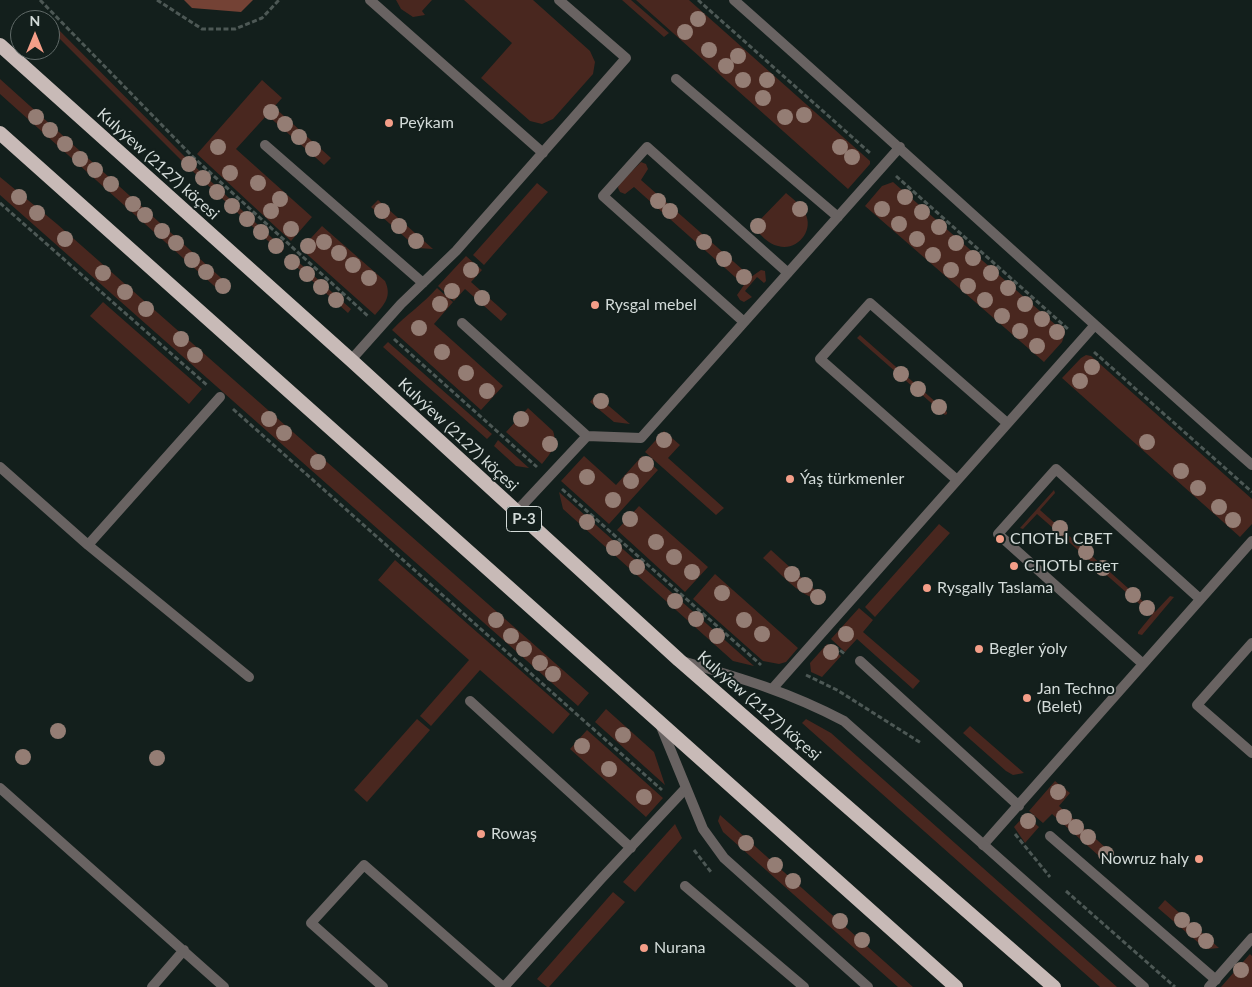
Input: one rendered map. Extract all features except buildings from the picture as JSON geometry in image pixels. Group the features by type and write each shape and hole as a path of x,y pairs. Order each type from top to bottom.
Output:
{"highway":[{"name":"Kulyýew (2127) köçesi","path":"1,45 351,360 679,660 1054,987"},
{"path":"0,133 658,718 956,987"}],"street":[{"path":"370,0 543,153"},
{"path":"351,360 380,327 456,251 626,58 559,0"},
{"path":"734,0 900,147 1094,326 1252,465"},
{"path":"676,79 838,217"},
{"path":"265,145 423,283"},
{"path":"744,322 603,196 647,147 788,273"},
{"path":"462,323 587,436 641,438 900,147"},
{"path":"957,480 820,359 826,352 870,302 1007,423"},
{"path":"773,688 1094,326"},
{"path":"88,545 220,397"},
{"path":"516,512 587,436"},
{"path":"0,467 88,545 249,677"},
{"path":"1143,664 998,534 1056,469 1200,599"},
{"path":"983,845 1252,540"},
{"path":"1252,643 1197,705 1252,753"},
{"path":"679,660 773,688 810,703 844,720 1144,987"},
{"path":"860,661 1019,806"},
{"path":"470,701 631,848"},
{"path":"658,718 703,829 724,858 863,985"},
{"path":"0,788 224,987"},
{"path":"383,987 312,924 364,865 503,987 600,878 686,789"},
{"path":"1050,836 1212,983 1252,938"},
{"path":"685,886 804,987"},
{"path":"152,987 184,950"}],"path":[{"path":"40,0 193,157 380,327 761,665 790,668 837,690 913,737 928,749"},
{"path":"157,0 202,29 235,29 262,18 279,0"},
{"path":"698,0 1252,492"},
{"path":"0,203 674,802"},
{"path":"821,634 843,654 860,661"},
{"path":"1006,820 1027,851 1055,882"},
{"path":"689,841 698,858 713,874"},
{"path":"1063,888 1175,987"}],"shaded area":[{"path":"184,0 253,0 241,12 192,8"},
{"path":"396,0 432,0 422,11 425,15 413,17 401,9"},
{"path":"464,0 533,0 590,51 595,62 593,74 553,119 542,124 530,121 481,78 512,43"},
{"path":"622,0 631,0 669,33 664,37"},
{"path":"636,0 689,0 870,161 870,164 848,189"},
{"path":"60,31 189,161 284,249 281,253 186,165 60,39"},
{"path":"0,79 229,285 222,293 0,94"},
{"path":"262,80 282,98 274,107 331,158 324,165 267,115 236,149 312,217 291,241 197,154"},
{"path":"641,162 646,164 648,169 641,180 751,277 761,270 765,271 766,281 764,283 757,277 745,291 752,297 744,302 740,300 737,295 744,285 634,187 625,194 620,192 619,184"},
{"path":"0,177 57,224 589,693 578,706 0,195"},
{"path":"893,182 1065,333 1062,342 1044,362 865,206 882,186"},
{"path":"537,183 548,192 484,265 473,255"},
{"path":"786,193 797,202 805,213 808,227 806,233 797,243 785,247 771,243 753,227"},
{"path":"378,200 433,249 417,248 371,207"},
{"path":"322,226 385,281 388,295 382,307 375,315 301,249"},
{"path":"466,256 482,270 471,282 507,314 501,321 465,289 454,301 438,286"},
{"path":"294,258 351,309 348,313 290,261"},
{"path":"437,288 453,302 434,324 503,386 481,410 392,330"},
{"path":"103,302 202,389 189,404 90,316"},
{"path":"860,335 947,414 945,415 857,338"},
{"path":"388,342 492,434 487,439 383,347"},
{"path":"1086,355 1091,356 1252,499 1252,524 1240,537 1062,378"},
{"path":"596,395 630,424 614,422 590,402"},
{"path":"528,408 553,431 555,441 553,449 542,464 506,432"},
{"path":"664,431 680,445 668,458 724,508 716,515 645,452"},
{"path":"498,440 529,468 516,466 494,446"},
{"path":"584,456 616,485 642,456 658,470 609,524 561,481"},
{"path":"1054,490 1055,493 1040,510 1155,612 1170,596 1174,597 1142,635 1138,634 1138,632 1152,615 1037,514 1023,529 1020,528"},
{"path":"559,492 754,666 733,661 563,509"},
{"path":"639,506 708,567 685,592 617,530"},
{"path":"939,524 950,533 875,617 865,607"},
{"path":"771,550 826,600 809,596 792,585 763,558"},
{"path":"395,560 570,714 553,734 480,670 431,726 420,716 469,660 378,580"},
{"path":"715,574 798,648 786,662 779,664 763,661 693,599"},
{"path":"859,608 873,620 863,632 920,681 913,689 857,639 845,652 831,639"},
{"path":"827,644 841,656 822,677 811,672 810,663"},
{"path":"606,709 654,752 665,785 595,722"},
{"path":"417,719 430,730 367,802 354,790"},
{"path":"806,719 831,733 1117,987 1100,987 802,723"},
{"path":"970,726 1024,773 1013,775 1006,771 963,733"},
{"path":"587,730 663,798 646,817 570,749"},
{"path":"1055,781 1070,793 1059,806 1115,856 1108,864 1052,814 1043,823 1029,811"},
{"path":"720,815 913,987 898,987 723,832 718,821"},
{"path":"1025,815 1039,827 1025,843 1014,827"},
{"path":"675,824 682,838 635,892 623,882"},
{"path":"613,892 625,902 547,987 537,979"},
{"path":"1165,900 1219,948 1208,949 1201,945 1158,908"},
{"path":"1250,954 1252,956 1252,987 1221,987"}],"place":[{"name":"Peýkam","path":"389,123"},
{"name":"Rysgal mebel","path":"595,305"},
{"name":"Ýaş türkmenler","path":"790,479"},
{"name":"СПОТЫ СВЕТ","path":"1000,539"},
{"name":"СПОТЫ свет","path":"1014,566"},
{"name":"Rysgally Taslama","path":"927,588"},
{"name":"Begler ýoly","path":"979,649"},
{"name":"Jan Techno (Belet)","path":"1027,698"},
{"name":"Rowaş","path":"481,834"},
{"name":"Nowruz haly","path":"1199,859"},
{"name":"Nurana","path":"644,948"}]}
